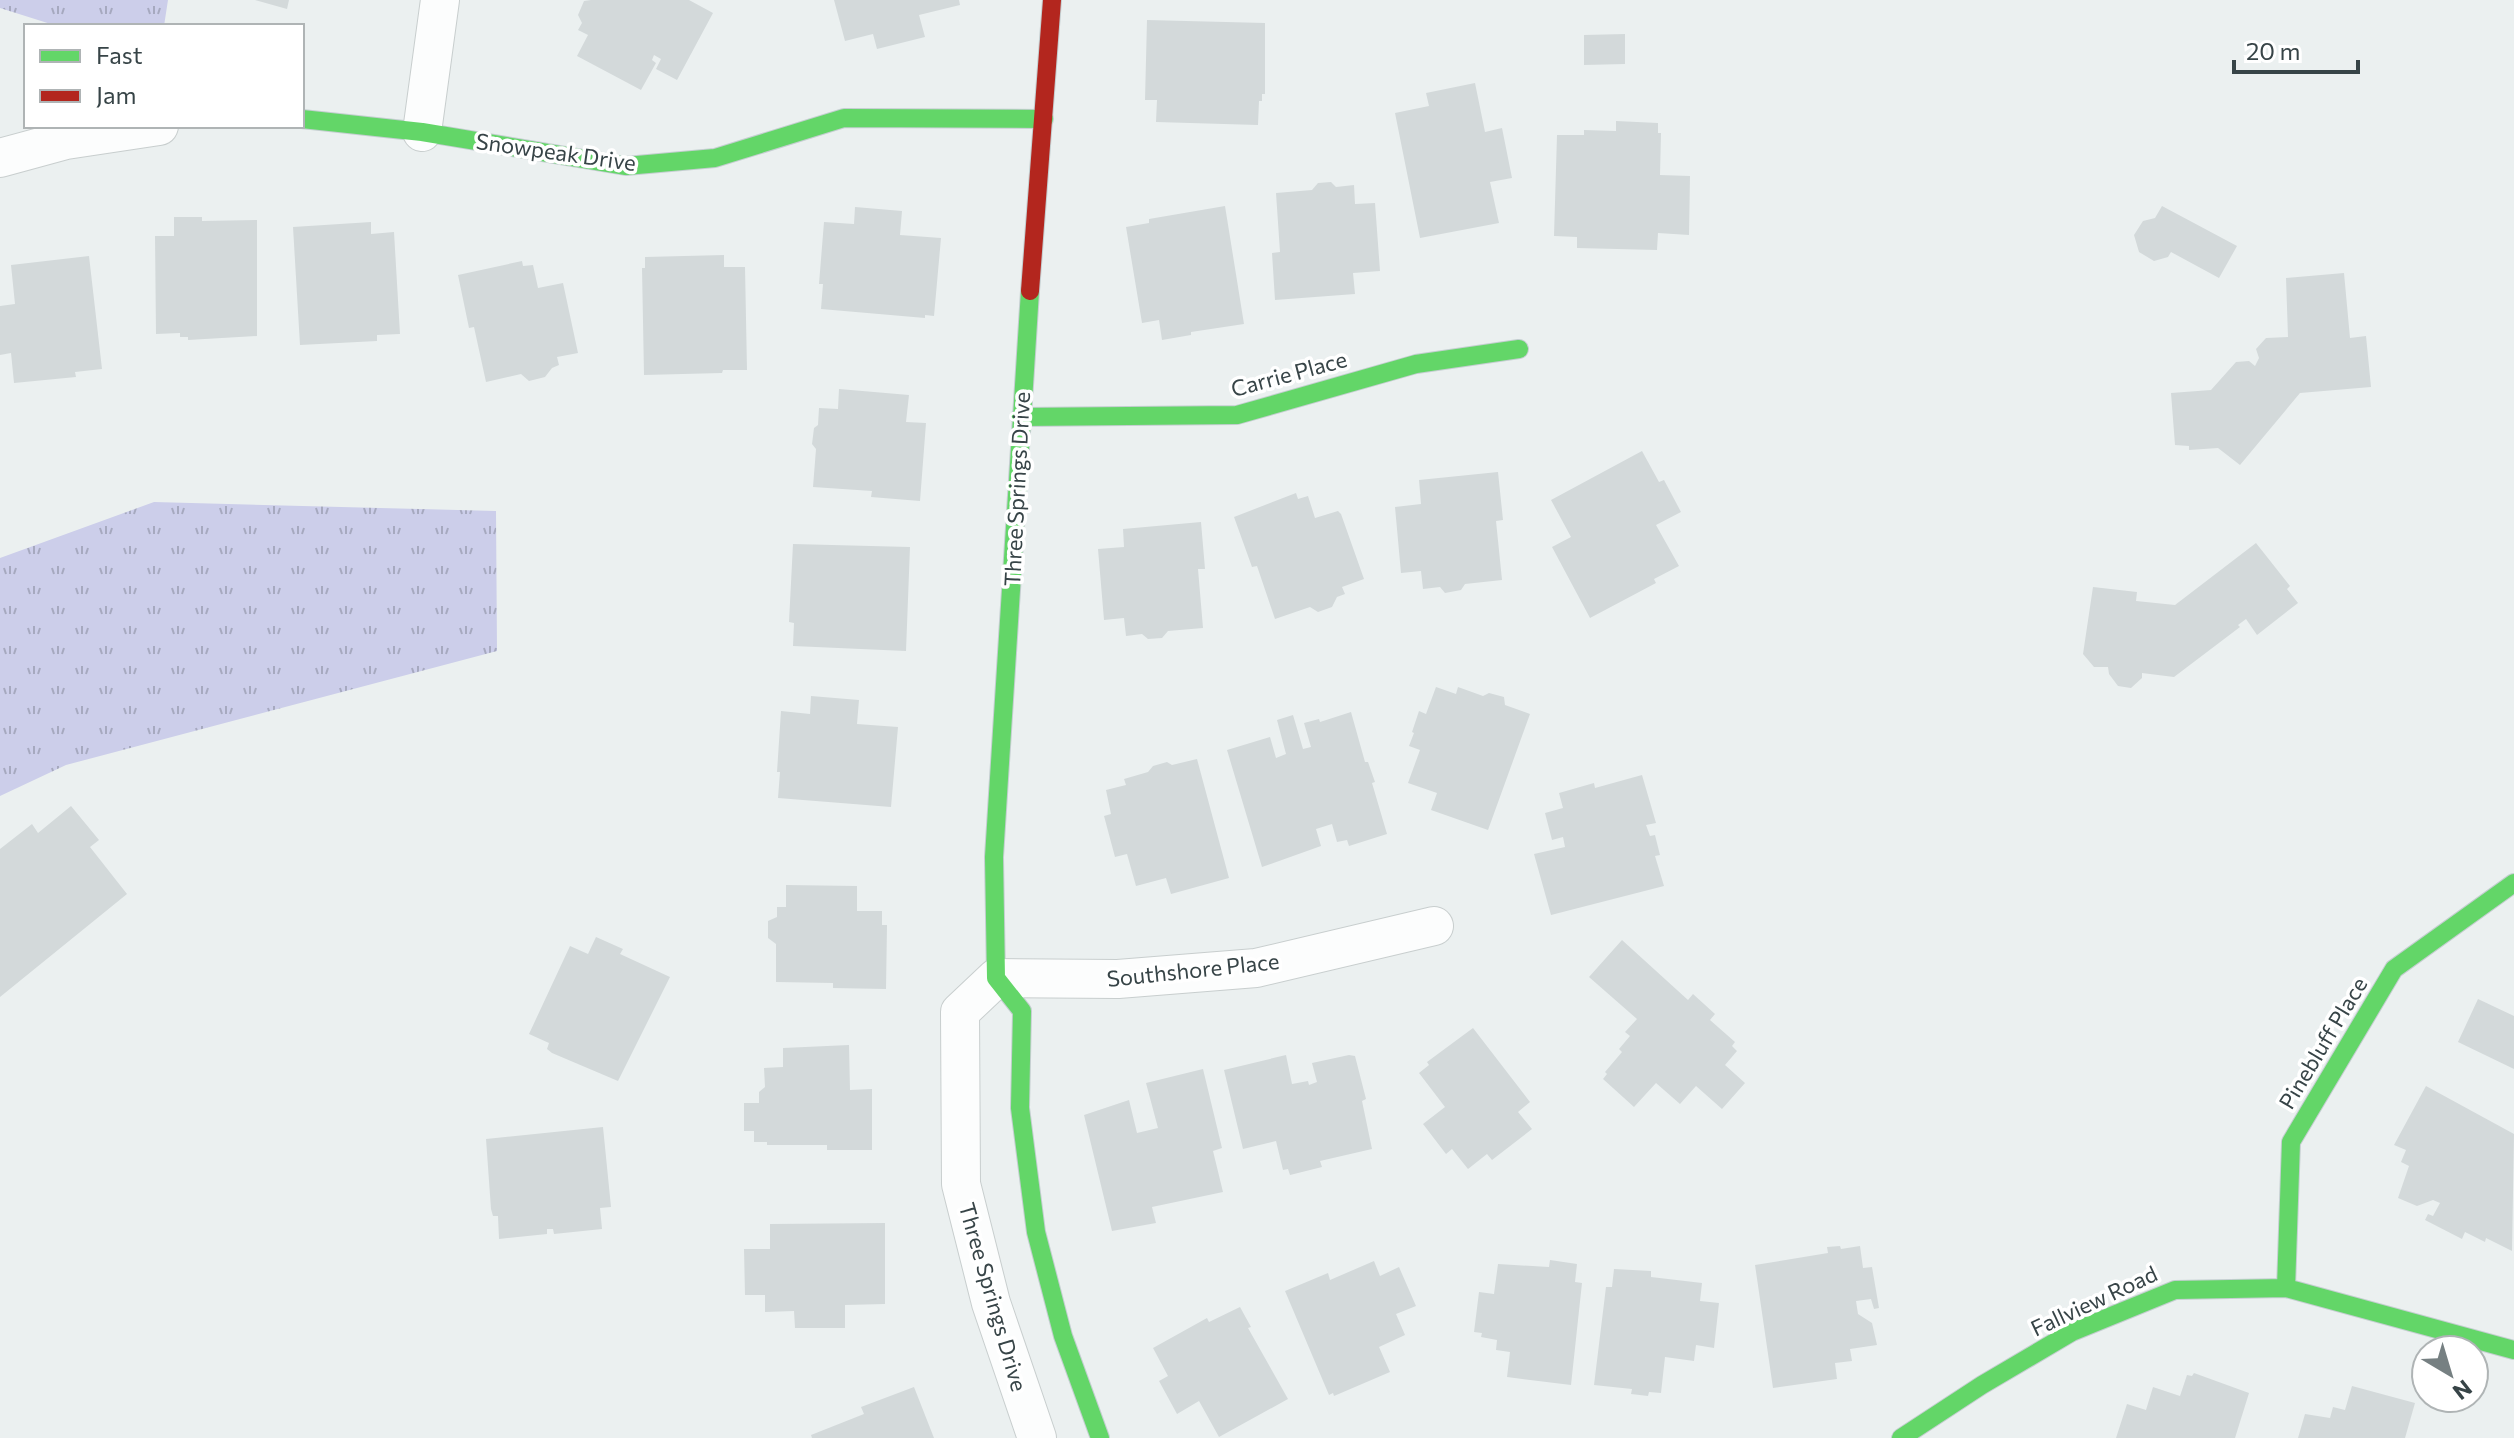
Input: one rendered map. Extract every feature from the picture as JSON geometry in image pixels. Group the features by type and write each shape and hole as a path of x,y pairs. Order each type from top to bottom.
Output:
{"street":[{"path":"422,132 440,0"},
{"name":"Three Springs Drive","path":"1037,1438 991,1303 961,1184 960,1012 996,978 994,857 1020,417 1052,0"},
{"name":"Snowpeak Drive","path":"304,119 422,132 626,166 715,158 844,118 1044,119"},
{"path":"0,158 66,140 146,128"},
{"name":"Carrie Place","path":"1020,417 1237,415 1416,364 1519,349"},
{"name":"Pinebluff Place","path":"2286,1288 2291,1142 2394,969 2514,883"},
{"name":"Southshore Place","path":"996,978 1118,979 1256,968 1434,926"},
{"path":"996,978 1022,1011 1020,1108 1036,1232 1063,1336 1100,1438"},
{"name":"Fallview Road","path":"1901,1438 2072,1332 2175,1290 2286,1288 2514,1350"}],"green space":[{"path":"0,0 168,0 164,24 51,24 0,8"},
{"path":"154,502 496,511 497,651 66,765 0,796 0,558"}],"building":[{"path":"255,0 289,0 287,9"},
{"path":"689,0 713,13 677,80 656,69 661,59 654,55 652,60 656,63 641,90 577,56 588,35 578,30 582,23 578,15 584,1"},
{"path":"834,0 959,0 960,5 919,15 925,37 877,49 873,34 845,41"},
{"path":"1147,20 1265,23 1265,94 1259,101 1258,125 1156,122 1157,100 1145,100"},
{"path":"1625,34 1625,64 1584,65 1584,35"},
{"path":"1475,83 1485,132 1502,128 1512,178 1490,182 1499,223 1420,238 1395,113 1429,106 1426,93"},
{"path":"1616,121 1658,123 1658,133 1661,133 1660,175 1690,176 1689,235 1658,233 1657,250 1577,248 1577,237 1554,236 1557,135 1584,135 1584,130 1616,131"},
{"path":"1331,182 1336,187 1354,185 1355,204 1375,203 1380,271 1353,273 1355,294 1275,300 1272,253 1280,252 1276,193 1312,190 1318,183"},
{"path":"1225,206 1244,324 1162,340 1159,320 1142,323 1126,227 1149,223 1149,219"},
{"path":"2162,206 2237,246 2219,278 2171,252 2168,257 2154,261 2139,252 2134,235 2143,221 2155,218"},
{"path":"855,207 902,211 900,235 941,238 934,316 925,315 925,318 821,309 823,284 819,284 824,222 854,224"},
{"path":"174,217 202,217 202,221 257,220 257,336 188,340 188,337 180,337 180,333 156,334 155,236 174,236"},
{"path":"371,222 371,234 394,232 400,334 377,335 377,341 300,345 293,227"},
{"path":"724,255 724,267 745,267 747,370 644,375 642,268 645,268 645,257"},
{"path":"89,256 102,369 75,372 76,377 14,383 11,353 0,355 0,306 15,304 11,265"},
{"path":"522,261 523,266 533,265 538,288 563,283 578,353 557,357 559,365 545,377 529,381 521,374 486,382 474,327 469,328 458,275"},
{"path":"2344,273 2350,338 2366,336 2371,387 2300,393 2240,465 2218,448 2189,450 2189,446 2175,445 2171,393 2211,390 2236,362 2249,361 2255,366 2259,358 2256,349 2266,338 2288,337 2286,278"},
{"path":"839,389 909,395 906,422 926,423 920,501 871,497 872,491 813,487 816,449 812,444 819,408 838,409"},
{"path":"1642,451 1659,482 1664,480 1681,512 1656,525 1679,566 1654,579 1656,583 1590,618 1552,547 1571,537 1551,500"},
{"path":"1498,472 1503,520 1496,521 1502,580 1465,584 1461,590 1445,593 1440,587 1423,589 1421,571 1401,573 1395,507 1421,504 1419,480"},
{"path":"1296,493 1298,499 1308,496 1315,518 1338,511 1341,514 1364,579 1342,587 1345,594 1337,597 1332,607 1318,612 1310,607 1275,619 1257,566 1252,567 1234,517"},
{"path":"1201,522 1205,569 1198,569 1203,628 1168,631 1162,638 1148,639 1142,634 1126,636 1124,618 1104,620 1098,549 1124,547 1123,529"},
{"path":"2256,543 2290,586 2287,589 2298,603 2257,635 2246,619 2238,625 2240,627 2174,677 2142,673 2142,678 2131,688 2118,686 2108,667 2094,667 2083,654 2093,587 2137,592 2136,601 2175,605"},
{"path":"793,544 910,547 906,651 793,646 794,623 789,622"},
{"path":"1436,687 1456,694 1458,687 1483,696 1489,693 1504,697 1505,705 1530,714 1488,830 1431,810 1437,793 1408,783 1420,750 1409,746 1412,732 1419,711 1426,714"},
{"path":"811,696 859,700 857,724 898,727 891,807 778,798 781,711 810,714"},
{"path":"1351,712 1365,762 1368,762 1375,782 1372,783 1387,834 1349,846 1347,840 1337,842 1332,824 1316,829 1321,846 1262,867 1227,750 1270,737 1276,758 1286,754 1277,720 1293,715 1303,749 1311,747 1304,723 1319,719 1320,722"},
{"path":"1197,759 1229,878 1171,894 1166,878 1136,886 1127,854 1115,857 1104,816 1111,814 1106,790 1126,785 1124,779 1148,772 1153,766"},
{"path":"1642,775 1656,823 1646,825 1650,836 1655,835 1660,855 1655,856 1664,886 1551,915 1534,854 1565,847 1563,837 1552,840 1545,813 1563,808 1559,793 1594,783 1595,788"},
{"path":"71,806 99,840 90,847 127,894 0,997 0,849 32,824 38,833"},
{"path":"786,885 857,886 857,911 882,911 882,925 887,925 886,989 833,988 833,983 776,982 776,944 768,938 768,921 777,917 777,907 786,907"},
{"path":"596,937 623,949 620,954 670,977 618,1081 552,1053 547,1049 549,1043 529,1034 570,946 588,954"},
{"path":"1622,940 1688,1000 1693,994 1715,1014 1710,1020 1735,1042 1732,1046 1737,1051 1725,1065 1745,1083 1722,1109 1696,1086 1680,1104 1656,1083 1634,1107 1603,1079 1622,1052 1619,1049 1630,1036 1625,1032 1637,1019 1589,977"},
{"path":"2478,999 2514,1016 2514,1069 2458,1042"},
{"path":"1473,1028 1530,1102 1518,1112 1532,1129 1492,1160 1487,1154 1468,1169 1452,1149 1446,1154 1423,1124 1445,1107 1419,1073 1429,1065 1427,1062"},
{"path":"849,1045 850,1090 872,1089 872,1150 827,1150 827,1145 767,1145 767,1142 754,1142 754,1131 744,1131 744,1103 759,1103 759,1092 765,1087 764,1068 783,1067 783,1048"},
{"path":"1286,1055 1292,1084 1308,1081 1309,1085 1317,1082 1312,1063 1355,1056 1366,1099 1362,1101 1372,1149 1320,1161 1322,1167 1290,1175 1288,1169 1283,1170 1276,1141 1243,1149 1224,1070"},
{"path":"1203,1069 1222,1148 1213,1151 1223,1192 1152,1207 1156,1223 1112,1231 1084,1115 1129,1100 1137,1133 1158,1128 1146,1083"},
{"path":"2426,1086 2514,1134 2512,1251 2465,1232 2462,1239 2425,1220 2428,1214 2433,1216 2440,1203 2433,1200 2417,1206 2398,1198 2409,1166 2401,1162 2406,1150 2394,1145"},
{"path":"603,1127 611,1207 600,1208 602,1229 554,1234 553,1229 547,1229 547,1234 499,1239 498,1216 493,1216 491,1209 486,1139"},
{"path":"885,1223 885,1304 845,1305 845,1328 795,1328 794,1311 765,1312 765,1295 745,1295 744,1249 770,1249 770,1224"},
{"path":"1840,1246 1841,1249 1860,1246 1863,1268 1872,1267 1879,1308 1874,1309 1871,1299 1856,1301 1858,1314 1872,1323 1877,1345 1850,1349 1852,1361 1835,1363 1837,1379 1773,1388 1755,1265 1828,1253 1827,1247"},
{"path":"1550,1260 1577,1264 1575,1282 1582,1283 1571,1385 1507,1377 1510,1352 1496,1350 1497,1340 1481,1337 1482,1333 1474,1332 1479,1292 1494,1294 1498,1264 1549,1267"},
{"path":"1374,1261 1380,1276 1399,1267 1416,1306 1396,1314 1405,1335 1379,1347 1390,1372 1334,1396 1333,1393 1329,1395 1285,1291 1328,1273 1330,1280"},
{"path":"1614,1269 1651,1271 1651,1277 1702,1283 1700,1301 1719,1303 1714,1348 1696,1345 1694,1361 1665,1357 1661,1393 1649,1392 1648,1396 1631,1394 1632,1389 1594,1385 1606,1287 1612,1287"},
{"path":"1240,1307 1251,1327 1248,1328 1288,1399 1219,1437 1199,1401 1177,1414 1159,1381 1168,1376 1153,1348 1207,1318 1209,1322"},
{"path":"2194,1373 2249,1393 2235,1438 2116,1438 2127,1404 2146,1410 2153,1387 2180,1396 2187,1375"},
{"path":"2352,1386 2410,1402 2412,1414 2405,1438 2298,1438 2305,1414 2330,1418 2333,1407 2345,1410"},
{"path":"914,1387 934,1438 812,1438 811,1435 864,1414 861,1407"}],"traffic: fast":[{"path":"304,119 422,132 626,166 715,158 844,118 1044,119"},
{"path":"1030,291 994,857 996,978 1022,1011 1020,1108 1036,1232 1063,1336 1100,1438"},
{"path":"1020,417 1237,415 1416,364 1519,349"},
{"path":"2286,1288 2291,1142 2394,969 2514,883"},
{"path":"1901,1438 2072,1332 2175,1290 2286,1288 2514,1350"}],"traffic: jam":[{"path":"1030,291 1052,0"}]}
